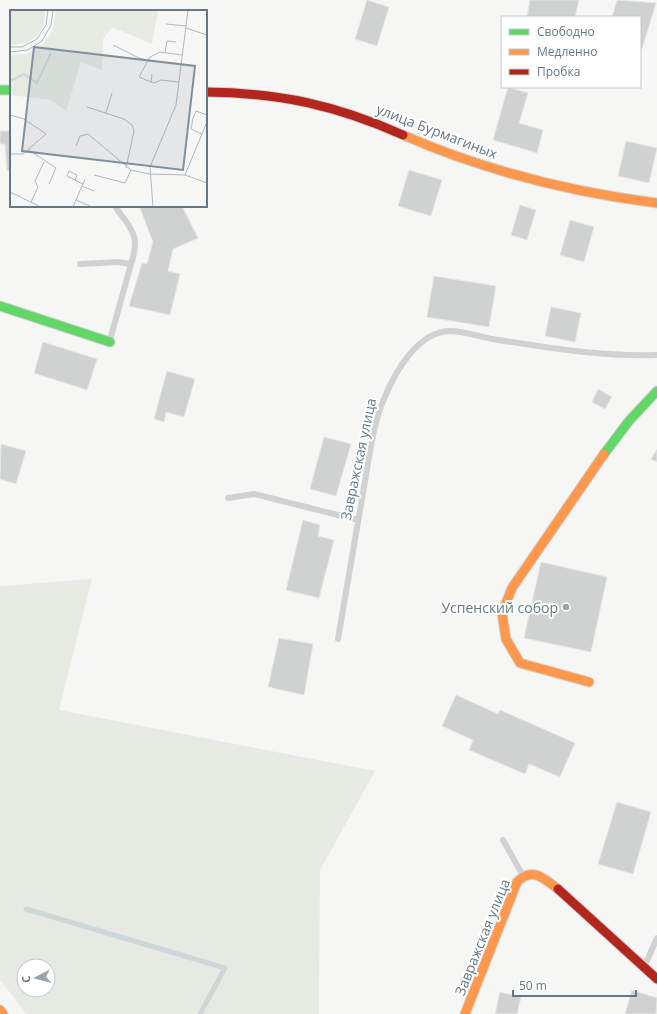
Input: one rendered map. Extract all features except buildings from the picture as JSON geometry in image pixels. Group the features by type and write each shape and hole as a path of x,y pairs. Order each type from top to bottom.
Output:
{"street":[{"name":"улица Бурмагиных","path":"207,92 256,93 290,97 361,117 417,141 475,162 556,186 612,198 657,203"},
{"path":"0,306 110,342"},
{"path":"589,682 520,663 506,640 502,613 512,588 603,455 628,421 657,391"},
{"name":"Завражская улица","path":"465,1014 517,882 523,876 531,874 541,876 571,899 657,979"},
{"path":"0,1010 3,1014"}],"lane":[{"path":"110,342 136,246 136,237 132,228 116,207"},
{"path":"80,264 118,262 131,264"},
{"name":"Завражская улица","path":"338,639 358,520 383,400 397,372 415,349 432,334 451,331 497,340 593,352 657,355"},
{"path":"228,498 254,494 358,520"},
{"path":"503,840 523,876"},
{"path":"645,967 657,938"}],"shaded area":[{"path":"92,579 59,710 375,771 320,870 319,1014 27,1014 0,980 0,586"}],"waterway":[{"path":"26,909 225,968 200,1014"}],"traffic: fast":[{"path":"0,90 10,90"},
{"path":"0,306 110,342"},
{"path":"604,454 629,421 657,391"}],"traffic: slow":[{"path":"403,135 464,159 527,178 592,193 657,203"},
{"path":"589,682 520,663 506,639 502,613 512,588 604,454"},
{"path":"465,1014 517,882 523,877 533,875 543,878 558,889"},
{"path":"0,1010 3,1014"}],"traffic: jam":[{"path":"207,92 283,98 331,108 403,135"},
{"path":"558,889 657,979"}],"place":[{"name":"Успенский собор","path":"566,607"}]}
